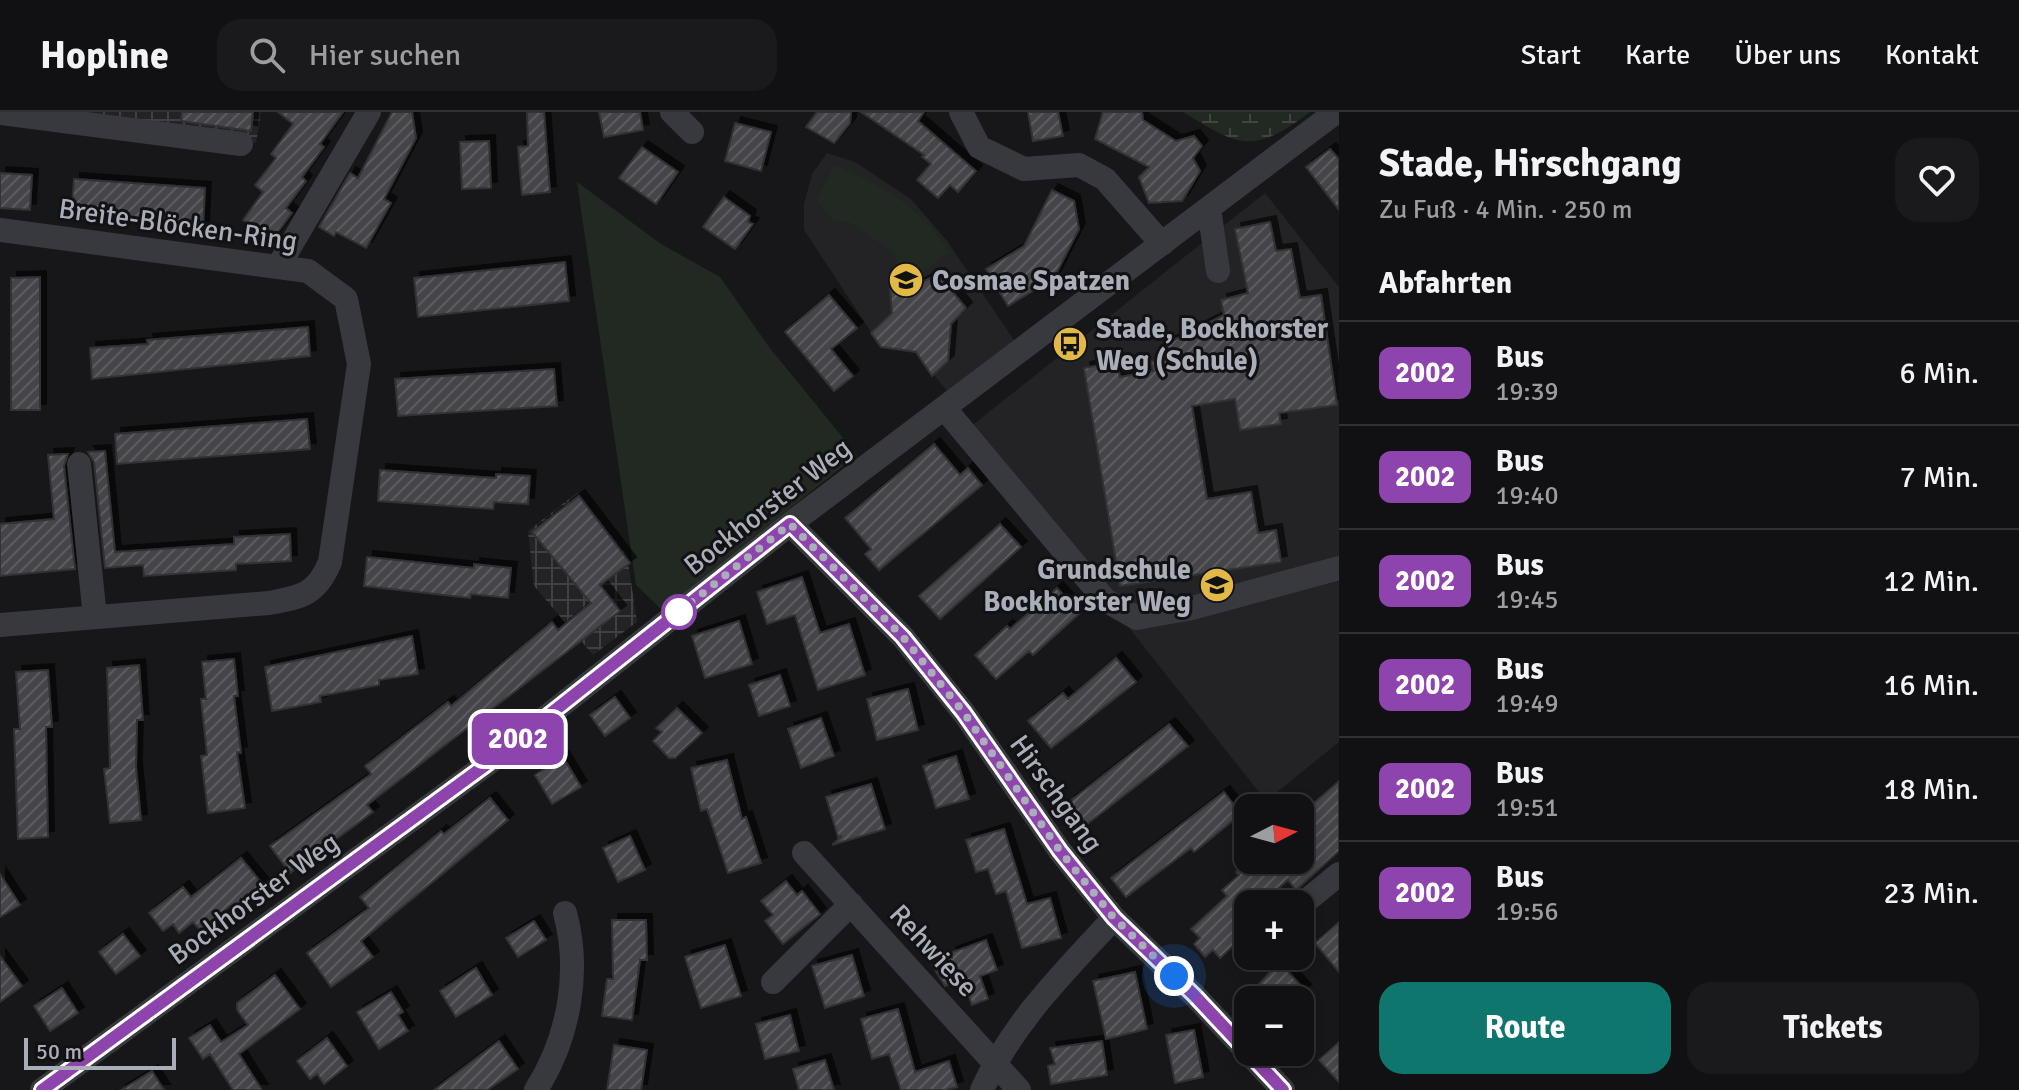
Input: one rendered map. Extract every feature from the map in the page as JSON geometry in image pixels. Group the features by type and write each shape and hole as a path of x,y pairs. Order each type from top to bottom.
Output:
{"street":[{"path":"278,267 369,112"},
{"path":"672,112 692,132"},
{"path":"961,112 979,147 1019,177 1079,165 1105,179 1162,244"},
{"name":"Bockhorster Weg","path":"42,1090 487,764 790,524 1336,112"},
{"path":"0,113 241,144"},
{"path":"1209,208 1218,271"},
{"name":"Breite-Blöcken-Ring","path":"0,230 308,271 346,299 359,364 330,562 321,584 296,598 269,603 0,625"},
{"path":"945,409 1105,600 1137,618 1192,608 1339,568"},
{"path":"79,464 95,617"},
{"name":"Hirschgang","path":"790,524 903,637 964,713 1060,851 1114,918 1194,995 1283,1090"},
{"name":"Rehwiese","path":"804,853 1019,1090"},
{"path":"1314,895 1339,874"},
{"path":"773,982 851,904"},
{"path":"536,1090 554,1056 562,1032 574,961 565,913"},
{"path":"982,1090 995,1061 1036,1000 1114,918"}],"shaded area":[{"path":"12,112 261,112 256,143"},
{"name":"Cosmae Spatzen","path":"827,153 855,162 911,199 947,241 1014,340 947,391 916,353 881,347 804,230 804,204 812,174"},
{"name":"Grundschule Bockhorster Weg","path":"1265,193 1339,287 1339,742 1275,794 1260,794 970,427"},
{"path":"578,492 627,555 637,622 593,655 534,586 528,531"}],"green space":[{"path":"1183,112 1310,112 1274,135 1246,141 1219,133"},
{"path":"834,165 899,199 925,221 949,252 916,278 898,274 896,254 849,222 832,220 817,200"},
{"path":"577,182 661,244 720,277 769,347 857,455 662,610 636,585"}],"building":[{"path":"182,112 253,112 251,131 181,121"},
{"path":"278,112 343,112 320,144 324,147 302,177 306,181 286,208 292,213 271,241 243,220 263,192 255,185 276,158 271,154 293,124"},
{"path":"392,112 412,112 416,138 384,199 391,203 366,248 319,227 350,173 358,178"},
{"path":"527,112 544,112 550,192 522,195 518,147 528,146"},
{"path":"599,112 640,112 643,130 604,137"},
{"path":"817,112 851,112 850,123 834,143 806,127"},
{"path":"861,112 924,112 918,121 976,171 958,192 950,185 938,198 917,180 931,164 922,157 924,155"},
{"path":"1028,112 1058,112 1063,136 1033,141"},
{"path":"1103,112 1142,112 1143,120 1176,141 1194,136 1202,146 1193,158 1200,171 1182,201 1149,203 1139,177 1149,167 1095,139"},
{"path":"735,123 771,132 761,171 725,161"},
{"path":"489,141 491,188 462,189 460,142"},
{"path":"642,147 678,172 656,204 619,178"},
{"path":"1330,149 1339,159 1339,210 1306,167"},
{"path":"0,173 32,175 30,210 0,208"},
{"path":"74,179 205,188 203,227 71,218"},
{"path":"1052,190 1074,201 1079,229 1054,278 1008,306 986,269 1024,246"},
{"path":"724,197 750,216 748,222 753,224 735,249 703,227"},
{"path":"1270,222 1276,251 1291,249 1300,298 1321,295 1337,405 1279,413 1281,424 1240,430 1235,399 1192,406 1207,499 1251,492 1258,533 1276,530 1281,562 1120,586 1084,368 1117,362 1120,377 1153,371 1151,362 1170,352 1166,344 1224,315 1221,300 1248,293 1235,229"},
{"path":"565,262 569,301 418,317 414,278"},
{"path":"938,274 966,308 951,324 948,361 932,376 916,352 881,347 871,333 892,313 889,277 917,285"},
{"path":"40,277 40,410 11,410 11,278"},
{"path":"829,295 857,328 831,349 853,376 834,391 785,332"},
{"path":"308,327 310,356 92,379 90,348 148,344 147,340"},
{"path":"554,369 557,406 398,416 395,379"},
{"path":"307,419 310,449 117,464 115,434"},
{"path":"934,444 960,475 968,468 982,485 879,570 865,554 871,549 845,518"},
{"path":"105,451 115,552 234,544 234,537 290,534 291,561 236,564 236,570 144,576 143,565 105,568 94,462 88,452"},
{"path":"68,454 64,466 75,569 0,576 0,524 54,519 48,455"},
{"path":"380,470 496,478 496,474 530,476 528,504 494,502 493,509 378,501"},
{"path":"579,496 630,563 600,585 620,611 367,805 373,812 290,873 270,846 371,774 365,766 448,702 451,706 552,622 558,630 591,603 532,532"},
{"path":"1000,524 1021,547 940,619 919,596"},
{"path":"367,557 474,568 474,564 511,568 508,598 471,594 470,598 364,586"},
{"path":"802,577 820,633 849,624 865,675 818,690 795,615 767,624 757,592"},
{"path":"1057,588 1080,613 1033,655 1029,651 996,679 975,655"},
{"path":"739,621 752,664 705,678 692,636"},
{"path":"412,636 418,674 379,680 379,685 320,696 321,702 272,711 265,667"},
{"path":"1116,658 1136,682 1051,748 1028,721 1063,693 1068,699"},
{"path":"234,659 238,696 234,696 241,753 237,752 245,808 208,813 201,756 207,755 201,699 206,699 202,662"},
{"path":"139,665 143,720 137,720 136,767 141,820 110,823 104,769 110,768 107,668"},
{"path":"48,670 52,727 46,727 48,837 18,839 14,729 20,729 16,672"},
{"path":"780,675 790,706 759,716 749,685"},
{"path":"908,689 918,730 877,740 867,699"},
{"path":"615,697 630,718 605,736 590,715"},
{"path":"677,708 702,733 675,758 669,758 653,741 662,732 656,728"},
{"path":"821,718 834,756 801,768 788,729"},
{"path":"1169,724 1188,746 1087,824 1069,802"},
{"path":"956,756 969,799 936,808 923,766"},
{"path":"563,757 581,787 552,804 535,775"},
{"path":"727,760 742,819 746,817 761,863 728,873 707,809 701,811 691,768"},
{"path":"1339,781 1339,851 1314,874 1314,803"},
{"path":"871,784 885,829 832,845 842,836 838,837 826,797"},
{"path":"1224,792 1234,805 1234,820 1194,852 1191,848 1126,897 1111,878"},
{"path":"490,798 508,820 361,941 373,957 331,987 307,953 369,908 360,897 441,831 444,834"},
{"path":"1004,829 1027,904 1050,898 1061,938 1022,948 1006,891 996,894 988,869 976,872 966,840"},
{"path":"630,836 645,870 618,882 603,848"},
{"path":"241,858 265,887 235,911 230,906 200,930 193,922 179,933 173,924 163,931 149,913 183,887 191,897"},
{"path":"0,874 20,905 0,917"},
{"path":"1314,874 1296,890 1288,880 1276,890 1234,890 1234,945 1220,958 1213,950 1205,957 1194,944 1200,938 1191,929 1227,896 1222,890 1239,875"},
{"path":"786,881 797,895 802,891 820,914 783,944 765,921 773,915 761,901"},
{"path":"612,920 646,920 647,960 640,960 632,1020 602,1016 607,979 613,979"},
{"path":"534,921 546,940 518,957 506,938"},
{"path":"1339,922 1339,972 1315,943"},
{"path":"123,934 140,956 116,974 99,952"},
{"path":"986,940 997,970 980,976 988,999 972,1005 963,980 945,986 932,965 952,958 950,953"},
{"path":"725,945 741,996 701,1008 685,957"},
{"path":"852,955 864,996 825,1008 812,966"},
{"path":"0,956 22,986 0,1002"},
{"path":"476,968 492,995 456,1017 440,991"},
{"path":"1272,970 1286,970 1301,986 1257,986"},
{"path":"1135,972 1147,1029 1106,1039 1093,981"},
{"path":"275,975 300,1009 239,1054 262,1090 233,1090 210,1054 203,1059 189,1038 210,1025 221,1042 248,1025 237,1010 237,1003"},
{"path":"62,988 78,1013 50,1031 34,1006"},
{"path":"391,992 403,1012 398,1015 408,1031 379,1049 357,1012"},
{"path":"898,1009 915,1072 949,1061 957,1087 946,1090 901,1090 889,1054 872,1059 861,1019"},
{"path":"790,1015 799,1051 765,1059 756,1024"},
{"path":"1194,1030 1203,1077 1175,1083 1166,1035"},
{"path":"327,1038 347,1066 324,1084 317,1074 310,1079 297,1061"},
{"path":"499,1041 518,1069 487,1090 434,1090"},
{"path":"1102,1041 1107,1075 1051,1084 1048,1066 1055,1064 1050,1048"},
{"path":"1339,1042 1339,1082 1319,1060"},
{"path":"614,1045 647,1050 641,1090 607,1090"},
{"path":"825,1060 834,1090 799,1090 793,1069"},
{"path":"152,1071 164,1090 121,1090"}],"bus line":[{"name":"2002","path":"42,1090 487,764 790,524 903,637 964,713 1009,782 1114,918 1194,995 1283,1090"}],"place":[{"name":"Cosmae Spatzen","path":"906,280"},
{"name":"Stade, Bockhorster Weg (Schule)","path":"1070,344"},
{"name":"Grundschule Bockhorster Weg","path":"1217,585"}],"route":[{"path":"679,612 674,616 790,524 903,637 964,713 1009,782 1060,851 1114,918 1174,976"}]}
